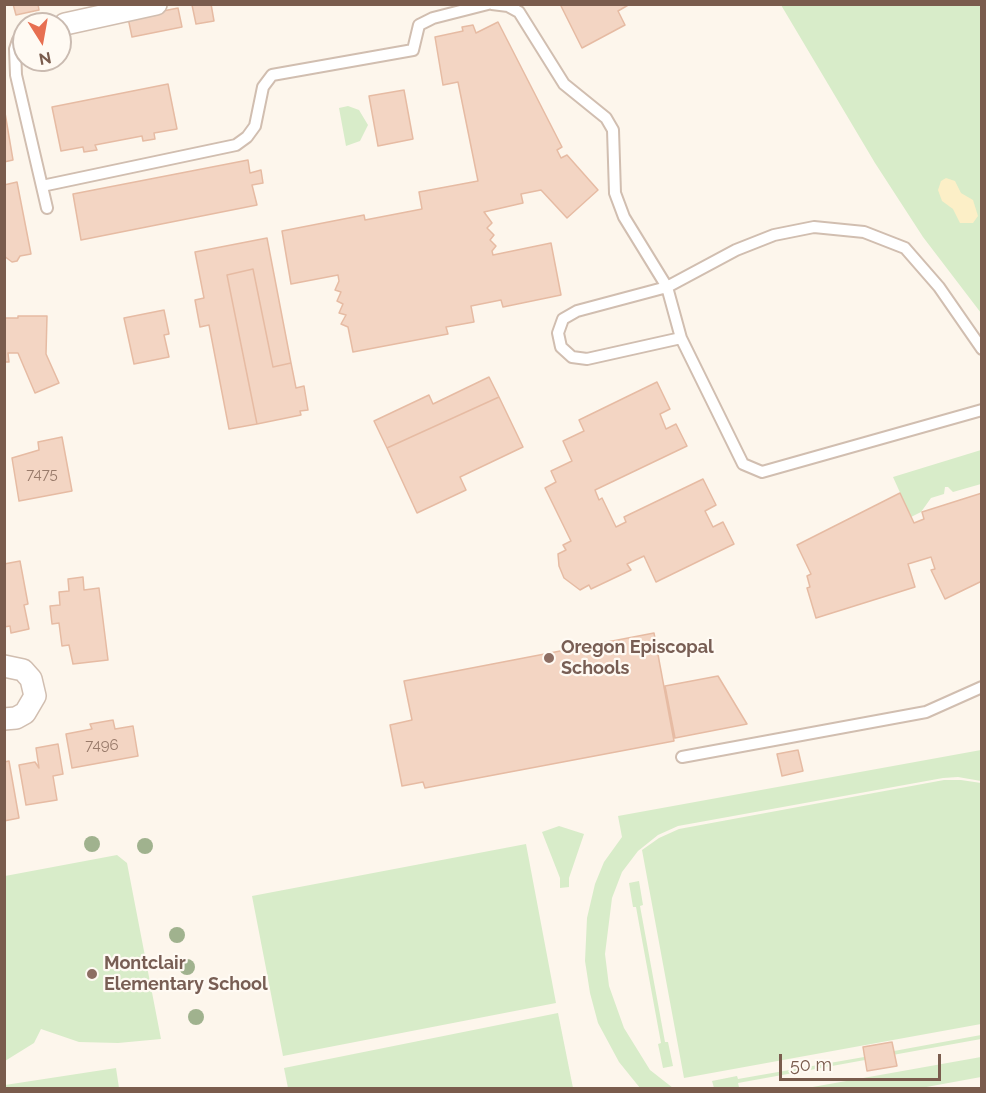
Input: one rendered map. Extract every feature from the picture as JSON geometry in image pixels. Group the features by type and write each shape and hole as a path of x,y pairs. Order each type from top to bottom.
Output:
{"street":[{"path":"72,23 156,4"},
{"path":"4,666 23,670 31,679 35,696 25,713 16,718 4,719"}],"lane":[{"path":"42,186 236,145 247,137 255,126 263,87 272,75 412,50 419,25 433,18 490,4 508,6 519,12 564,84 606,118 613,130 615,193 624,217 667,287 681,338 742,464 762,472 981,410"},
{"path":"17,72 47,208"},
{"path":"681,338 587,359 572,357 561,347 558,333 563,319 577,311 667,287 736,250 774,235 814,227 864,232 905,248 927,271 981,349"},
{"path":"682,757 926,712 981,687"}],"green space":[{"path":"781,5 981,5 981,313 923,237 875,163"},
{"path":"348,106 359,110 368,125 360,141 346,146 339,108"},
{"path":"981,450 981,484 953,492 945,487 944,494 931,498 921,512 911,517 893,477"},
{"path":"981,750 981,781 958,777 943,778 678,826 658,835 638,851 622,872 612,898 605,954 609,986 624,1028 650,1070 673,1088 640,1088 619,1062 598,1023 585,961 587,918 595,884 604,862 622,837 618,816"},
{"path":"944,780 981,783 981,1024 684,1078 642,850 659,838 679,829"},
{"path":"559,826 584,834 569,878 569,887 560,888 560,878 542,832"},
{"path":"526,844 556,1003 283,1056 252,896"},
{"path":"117,855 127,863 161,1039 118,1043 79,1042 41,1029 34,1043 5,1061 5,876"},
{"path":"639,881 643,905 640,906 665,1042 668,1042 673,1066 663,1068 658,1044 661,1043 636,907 633,907 629,883"},
{"path":"558,1013 573,1088 288,1088 284,1068"},
{"path":"981,1035 981,1039 738,1083 739,1087 714,1088 712,1081 737,1076 738,1079 864,1057 863,1047 892,1042 894,1051"},
{"path":"981,1057 981,1077 921,1088 807,1088"},
{"path":"116,1068 119,1088 5,1088 5,1085"}],"sand":[{"path":"946,178 955,181 961,193 973,200 978,216 973,223 960,223 953,209 942,201 938,190 941,181"}],"building":[{"path":"13,4 38,4 39,10 15,12"},
{"path":"211,4 214,21 196,24 192,5"},
{"path":"560,4 630,4 618,11 625,25 582,48"},
{"path":"178,8 182,27 132,37 128,18"},
{"path":"498,22 562,147 557,150 561,158 567,155 598,190 567,218 541,190 521,194 523,203 484,212 492,223 487,228 494,235 490,240 496,246 492,251 493,255 551,243 561,295 503,307 501,300 471,306 474,322 446,327 448,334 353,352 348,327 341,324 346,315 339,313 343,304 337,301 341,292 335,290 339,281 338,275 291,284 282,231 364,215 365,220 422,209 419,192 478,181 458,82 443,85 435,37 463,31 462,27 473,25 476,33"},
{"path":"168,84 177,129 154,133 155,139 143,141 142,136 95,145 97,150 84,152 83,147 61,151 52,107"},
{"path":"404,90 413,139 378,146 369,96"},
{"path":"4,107 13,160 4,162"},
{"path":"248,160 250,173 261,170 263,183 252,185 257,205 81,240 73,194"},
{"path":"17,182 31,254 20,256 17,261 12,262 4,256 4,185"},
{"path":"267,238 291,363 273,367 253,269 227,275 257,424 229,429 209,325 200,327 195,300 204,298 195,252"},
{"path":"253,269 273,367 291,363 296,388 304,386 308,410 300,411 301,415 257,424 227,275"},
{"path":"164,310 169,334 164,335 169,357 134,364 124,318"},
{"path":"18,316 47,316 46,354 59,383 35,393 18,353 8,353 9,362 4,362 4,318 18,318"},
{"path":"489,377 499,397 387,448 374,421 429,395 433,404"},
{"path":"657,382 670,409 660,414 666,429 676,424 687,446 595,490 599,500 602,498 616,527 626,522 624,517 703,479 716,505 705,511 713,527 723,522 734,544 656,582 644,556 627,564 631,570 591,589 589,585 580,590 564,578 559,566 558,554 566,550 563,545 571,541 545,488 556,482 551,471 572,461 563,441 584,431 579,420"},
{"path":"499,397 523,447 460,477 466,490 417,513 387,448"},
{"path":"62,437 72,491 19,501 12,458 39,450 38,442"},
{"path":"900,493 914,523 924,519 922,512 982,493 982,581 945,599 931,570 935,569 931,557 908,564 915,587 816,618 807,588 810,587 807,576 811,574 797,545"},
{"path":"20,561 28,604 24,605 29,629 11,633 10,626 4,627 4,564"},
{"path":"83,577 84,590 99,588 108,660 73,664 69,645 62,646 59,623 52,624 50,606 60,605 59,592 69,591 68,579"},
{"path":"654,633 674,741 425,788 423,782 402,786 390,725 412,720 404,681"},
{"path":"718,676 747,724 675,738 665,686"},
{"path":"113,720 115,729 133,726 138,756 72,768 66,734 92,729 90,724"},
{"path":"58,744 63,774 53,776 57,800 26,805 19,765 35,762 39,768 36,748"},
{"path":"798,750 803,771 782,776 777,754"},
{"path":"9,761 19,818 4,821 4,762"},
{"path":"892,1042 897,1066 867,1071 863,1047"}],"place":[{"name":"Oregon Episcopal Schools","path":"549,658"},
{"name":"Montclair Elementary School","path":"92,974"}]}
